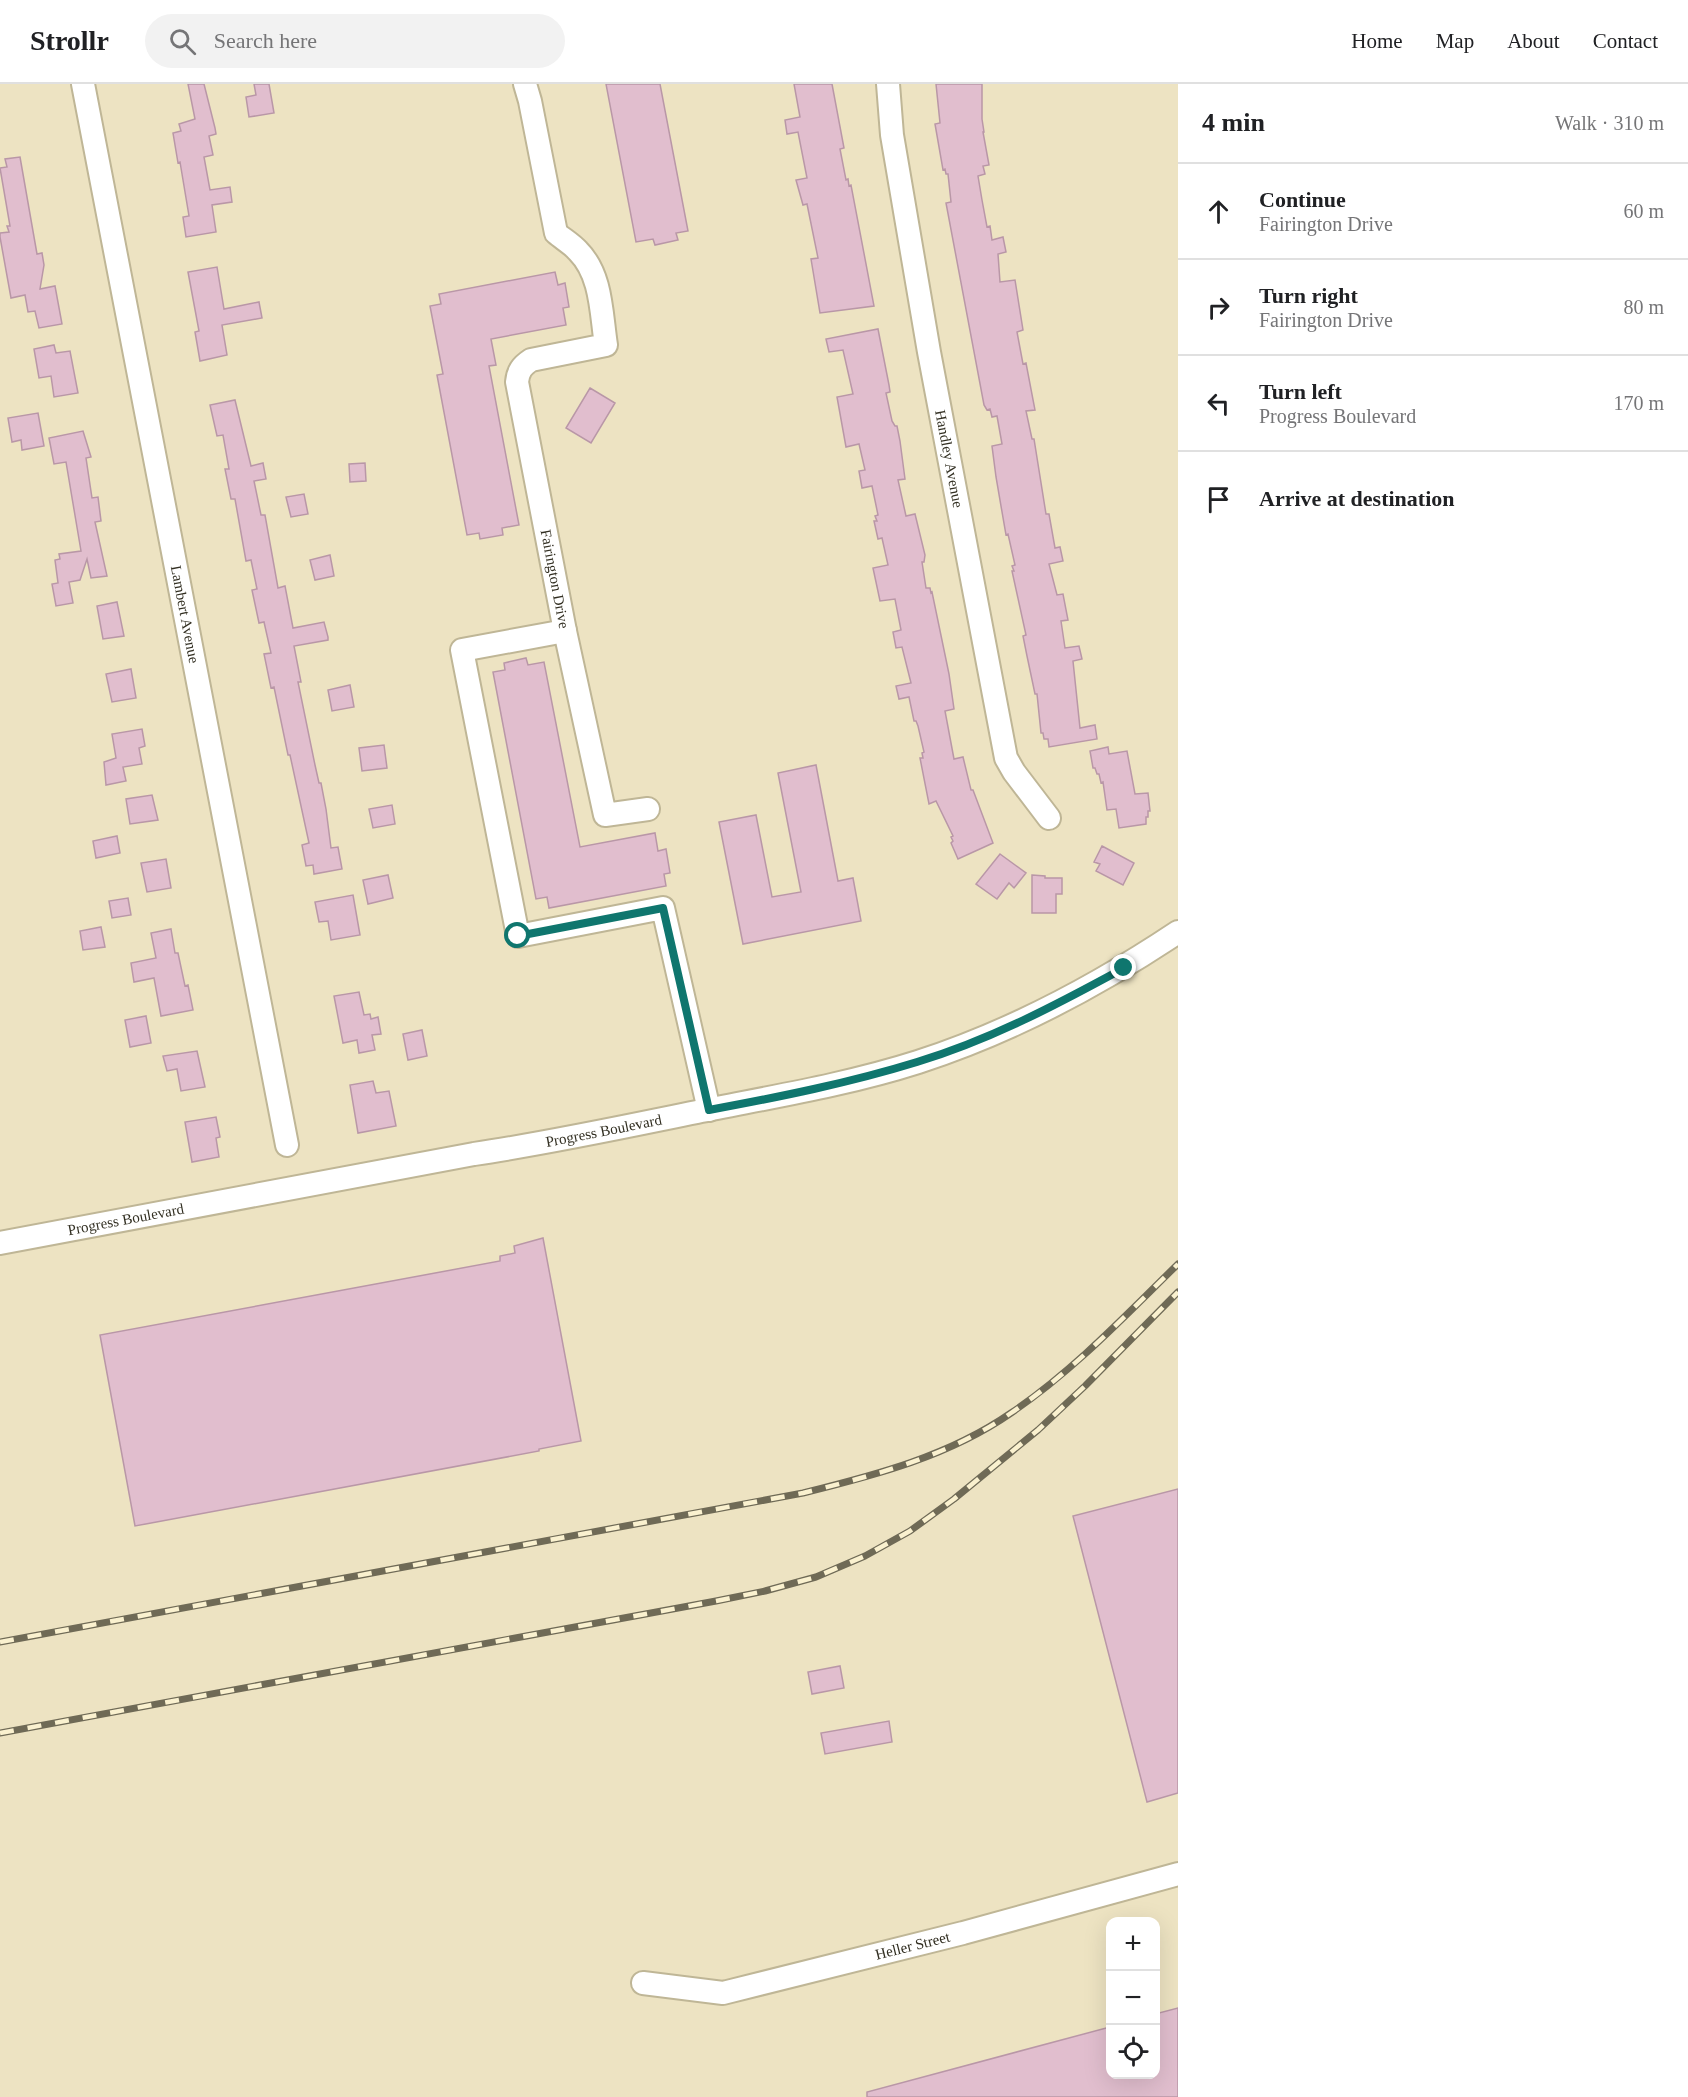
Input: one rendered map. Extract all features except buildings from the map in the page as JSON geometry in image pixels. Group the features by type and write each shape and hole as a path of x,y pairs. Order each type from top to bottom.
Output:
{"street":[{"name":"Lambert Avenue","path":"83,84 287,1145"},
{"name":"Fairington Drive","path":"525,84 556,233 579,251 591,267 597,283 606,345 531,360 523,365 518,374 517,382 565,631 462,650 518,936 663,908 709,1110"},
{"name":"Handley Avenue","path":"888,84 892,135 925,329 1006,758 1049,818"},
{"path":"565,631 605,815 648,808"},
{"name":"Progress Boulevard","path":"0,1243 537,1144 851,1081 930,1058 992,1034 1059,1003 1124,968 1178,932"},
{"name":"Heller Street","path":"643,1983 723,1993 963,1933 1178,1874"}],"railway":[{"path":"0,1642 803,1493 885,1471 963,1441 1034,1397 1077,1361 1178,1264"},
{"path":"0,1733 716,1601 816,1577 865,1556 910,1531 954,1499 1038,1430 1178,1292"}],"route":[{"path":"518,936 663,908 709,1110 851,1081 919,1061 992,1034 1059,1003 1124,968"}]}
